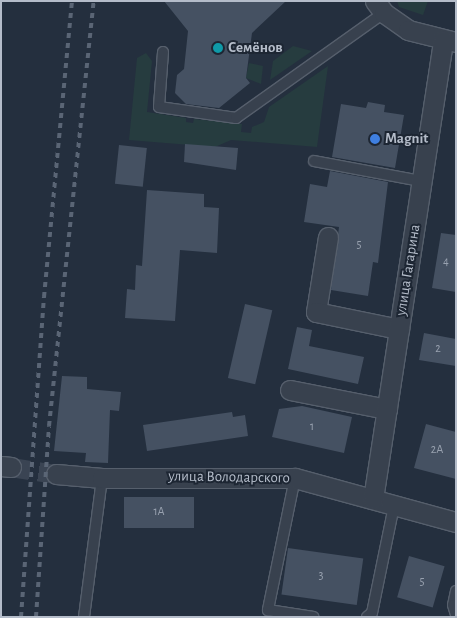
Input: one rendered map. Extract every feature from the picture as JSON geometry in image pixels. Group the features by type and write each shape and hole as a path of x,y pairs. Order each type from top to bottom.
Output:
{"street":[{"name":"улица Гагарина","path":"373,499 421,181 449,41 408,30 380,7"},
{"path":"328,237 316,312 399,329"},
{"path":"290,390 386,409"},
{"name":"улица Володарского","path":"56,474 102,478 295,478 456,522"}],"lane":[{"path":"163,52 159,107 236,118 380,7"},
{"path":"314,161 421,181"},
{"path":"84,617 102,478"},
{"path":"295,478 268,610 313,617"},
{"path":"367,617 372,612 394,506"},
{"path":"456,590 453,605 456,615"}],"green space":[{"path":"397,1 428,1 423,15 399,7"},
{"path":"293,46 312,51 270,80 273,61"},
{"path":"146,53 152,61 147,112 186,118 186,122 193,123 194,119 242,124 241,132 251,133 252,127 264,122 269,107 328,66 317,147 231,140 215,147 129,140 137,58"},
{"path":"249,63 263,66 261,84 246,78"}],"building":[{"name":"Семёнов","path":"164,1 286,1 252,33 246,78 250,83 219,108 186,104 175,93 177,75 184,69 188,31"},
{"path":"368,102 385,105 384,112 404,115 395,168 332,157 341,104 366,108"},
{"path":"185,144 238,148 236,170 184,162"},
{"path":"119,145 147,148 143,187 115,184"},
{"path":"330,171 388,182 378,263 373,262 368,296 331,290 339,227 304,222 310,184 327,187"},
{"path":"147,190 204,194 204,207 219,208 217,253 180,250 175,321 125,318 127,289 135,290 136,265 142,266"},
{"path":"441,233 456,235 456,292 432,288"},
{"path":"245,304 272,310 255,384 228,378"},
{"path":"297,327 312,330 309,346 364,357 358,384 288,369"},
{"path":"424,333 456,339 456,366 419,360"},
{"path":"62,376 87,377 87,389 121,392 119,411 110,410 108,463 85,462 86,453 54,451"},
{"path":"302,406 352,417 344,453 272,437 279,409"},
{"path":"232,412 233,417 245,415 248,436 147,451 143,425"},
{"path":"426,424 456,432 456,479 414,468"},
{"path":"124,497 194,497 194,528 124,528"},
{"path":"288,548 363,559 357,605 281,595"},
{"path":"409,556 445,566 433,608 397,597"}],"tunnel":[{"path":"11,467 56,474"}],"railway":[{"path":"21,617 44,297 72,1"},
{"path":"36,617 49,426 94,1"}],"place":[{"name":"Семёнов","path":"218,48"},
{"name":"Magnit","path":"375,139"}]}
